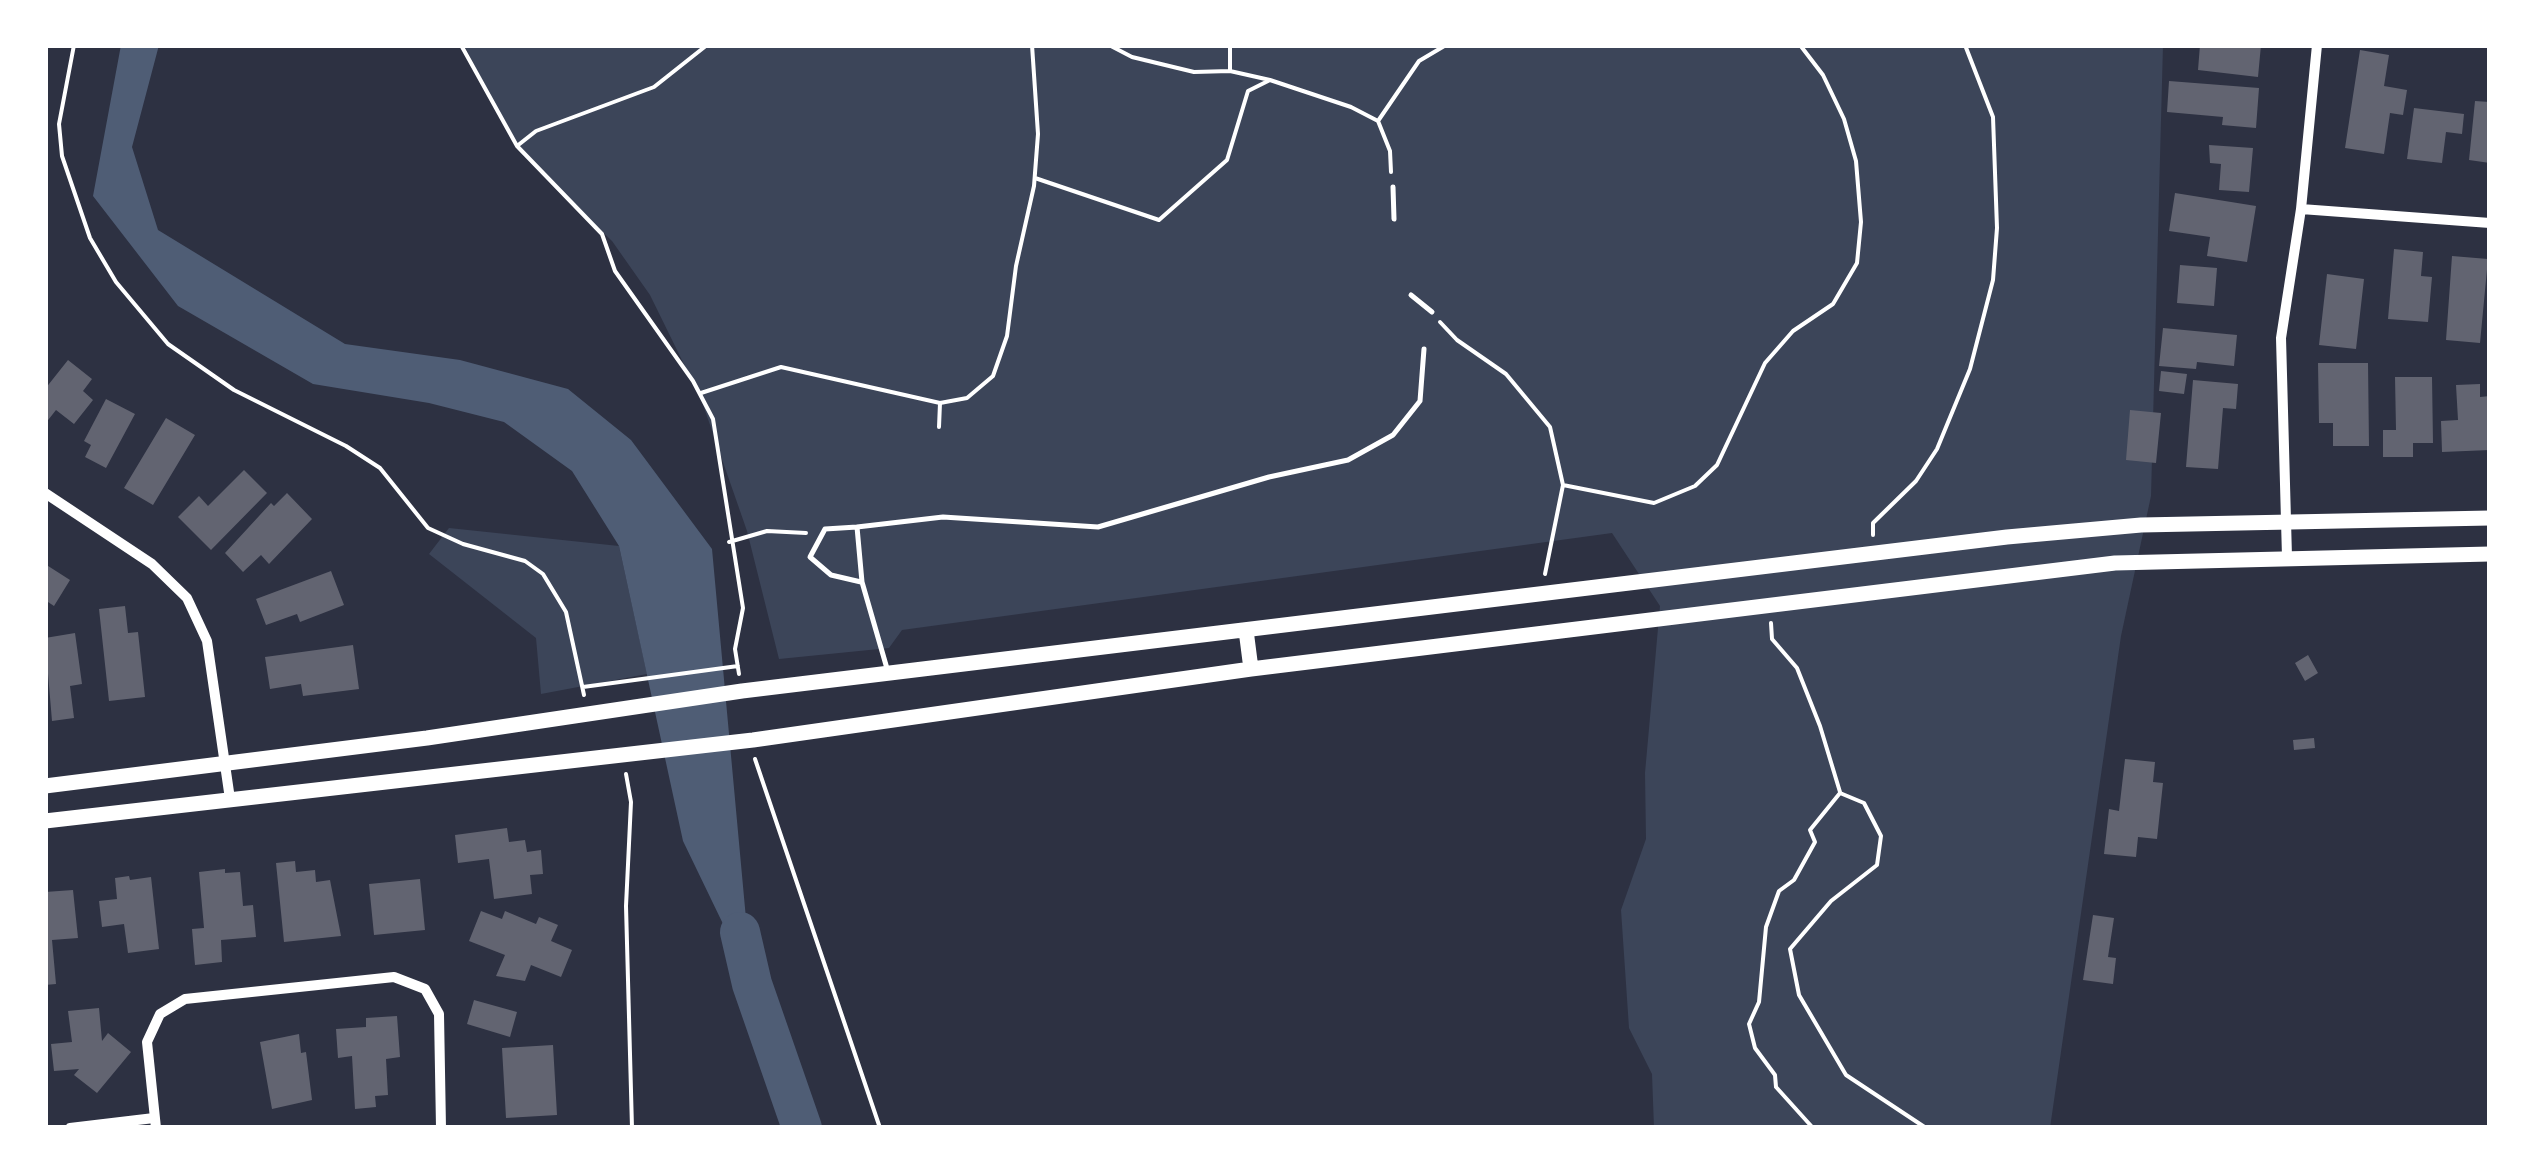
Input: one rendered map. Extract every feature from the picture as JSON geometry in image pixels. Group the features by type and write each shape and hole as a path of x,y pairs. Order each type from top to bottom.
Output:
{"main road":[{"path":"45,786 742,692 1873,554 2140,525 2490,518"},
{"path":"45,821 753,740 1251,669 2116,563 2490,554"},
{"path":"1246,630 1251,669"}],"street":[{"path":"2288,558 2281,338 2301,209 2317,45"},
{"path":"2301,209 2490,223"},
{"path":"45,493 152,564 187,598 207,641 230,799"},
{"path":"70,1128 155,1123 148,1042 160,1014 185,999 394,977 425,989 438,1014 442,1128"}],"lane":[{"path":"1393,187 1394,219"},
{"path":"1412,294 1432,312"},
{"path":"862,582 832,575 810,557 825,529 942,517 1098,527 1269,476 1348,460 1393,434 1420,402 1424,349"},
{"path":"857,527 862,582 889,675"}],"path":[{"path":"74,45 58,124 62,156 90,238 116,282 168,344 234,390 346,446 380,468 428,528 463,544 525,561 543,574 566,612 583,688 647,675 727,665 739,667 735,649 743,608 729,542 717,436 701,393 615,272 594,222 544,178 517,146 460,45"},
{"path":"517,146 536,131 654,87 707,45"},
{"path":"701,393 782,367 940,403 967,398 993,376 1007,336 1016,266 1030,222 1038,134 1032,45"},
{"path":"1109,45 1121,52 1194,72 1230,70 1270,80 1351,107 1378,121 1390,150 1393,187"},
{"path":"1230,45 1230,70"},
{"path":"1378,121 1419,61 1446,45"},
{"path":"1562,485 1654,503 1695,486 1717,465 1765,363 1793,331 1833,304 1857,262 1861,222 1856,161 1844,119 1823,75 1800,45"},
{"path":"1873,554 1873,523 1916,481 1937,449 1970,369 1993,280 1997,228 1992,117 1965,45"},
{"path":"1035,178 1159,220 1227,160 1248,91 1270,80"},
{"path":"1432,312 1457,340 1506,374 1550,426 1562,485 1541,595"},
{"path":"940,403 940,427"},
{"path":"729,542 767,532 825,529"},
{"path":"1769,604 1772,638 1797,668 1840,793 1864,803 1881,836 1877,865 1831,901 1790,949 1799,995 1846,1075 1926,1128"},
{"path":"755,758 880,1128"},
{"path":"626,774 631,802 626,906 632,1128"},
{"path":"1812,1128 1776,1088 1775,1075 1755,1048 1749,1024 1759,1002 1766,927 1779,891 1794,880 1815,842 1810,830 1840,793"}],"shaded area":[{"path":"121,45 159,45 132,147 158,230 345,344 460,360 568,389 631,440 712,549 752,984 683,841 619,546 572,471 504,422 429,403 313,384 178,306 93,196"},
{"path":"464,45 2163,45 2151,496 2121,636 2050,1128 1654,1128 1652,1074 1629,1028 1621,910 1646,839 1645,773 1660,606 1612,533 902,630 889,648 779,659 747,531 701,399 650,295 612,241 519,151"},
{"path":"449,528 619,546 647,674 541,694 536,638 429,554"}],"building":[{"path":"2200,45 2261,45 2258,77 2198,70"},
{"path":"2360,50 2389,55 2384,86 2407,90 2403,115 2390,113 2384,154 2345,148"},
{"path":"2169,81 2259,88 2256,128 2222,125 2223,117 2167,112"},
{"path":"2475,101 2490,102 2490,163 2469,160"},
{"path":"2414,108 2464,114 2462,134 2446,132 2442,163 2407,159"},
{"path":"2209,145 2253,148 2249,192 2219,190 2221,164 2210,163"},
{"path":"2175,193 2256,206 2247,262 2207,256 2210,237 2169,231"},
{"path":"2394,249 2423,252 2421,276 2432,277 2428,322 2388,319"},
{"path":"2452,256 2488,259 2480,343 2446,340"},
{"path":"2180,265 2217,268 2214,306 2177,303"},
{"path":"2327,274 2364,279 2356,349 2319,345"},
{"path":"2163,328 2237,335 2234,366 2197,362 2196,369 2159,366"},
{"path":"68,360 92,379 83,391 93,400 74,424 56,410 45,424 45,389"},
{"path":"2318,363 2368,363 2369,446 2333,446 2333,423 2319,423"},
{"path":"2161,371 2187,374 2184,394 2159,391"},
{"path":"2395,377 2432,377 2433,443 2413,443 2413,457 2383,457 2383,430 2396,430"},
{"path":"2193,380 2238,384 2236,409 2223,408 2218,469 2186,467"},
{"path":"2480,384 2480,397 2490,396 2490,450 2442,452 2441,421 2458,420 2456,385"},
{"path":"106,399 135,414 106,468 85,457 91,445 84,441"},
{"path":"2130,410 2161,413 2156,463 2126,460"},
{"path":"166,418 195,435 153,505 124,488"},
{"path":"244,470 267,493 211,550 178,517 199,496 208,506"},
{"path":"287,493 312,519 269,564 261,555 243,572 225,553 271,503 274,506"},
{"path":"45,564 70,580 54,606 45,600"},
{"path":"331,571 344,605 300,622 297,614 266,625 256,599"},
{"path":"125,606 128,633 138,632 145,697 109,701 99,609"},
{"path":"75,633 82,684 70,686 74,718 52,721 45,638"},
{"path":"353,645 359,689 303,696 301,684 270,689 265,657"},
{"path":"2308,655 2318,673 2305,681 2295,663"},
{"path":"2314,738 2315,748 2294,750 2293,740"},
{"path":"2125,759 2155,762 2153,782 2163,783 2157,839 2138,837 2136,857 2104,854 2109,809 2119,811"},
{"path":"507,828 509,842 525,840 527,852 541,850 543,874 530,875 532,894 494,899 489,859 458,863 455,835"},
{"path":"295,861 296,872 315,870 316,882 330,880 341,936 284,942 276,863"},
{"path":"225,869 225,873 240,872 243,906 253,905 256,937 221,940 222,962 195,965 192,929 204,928 199,872"},
{"path":"129,876 130,880 151,877 159,949 128,953 124,924 102,927 99,901 117,899 115,878"},
{"path":"420,879 425,930 374,935 369,884"},
{"path":"73,890 78,938 52,940 56,984 45,985 45,892"},
{"path":"481,911 502,919 505,911 536,924 539,917 558,925 551,941 572,950 561,977 531,965 525,981 496,976 505,955 469,941"},
{"path":"2093,915 2114,918 2108,957 2116,958 2113,984 2083,980"},
{"path":"474,1000 517,1012 510,1037 467,1024"},
{"path":"99,1008 102,1041 108,1033 131,1052 97,1093 74,1075 79,1069 54,1071 51,1044 72,1042 68,1011"},
{"path":"397,1016 400,1057 386,1059 388,1095 375,1096 376,1107 355,1109 352,1056 338,1058 336,1029 366,1027 366,1018"},
{"path":"299,1034 301,1053 306,1052 312,1100 272,1109 260,1042"},
{"path":"553,1045 557,1115 506,1118 502,1048"}],"waterway":[{"path":"740,932 752,984 802,1128"}]}
